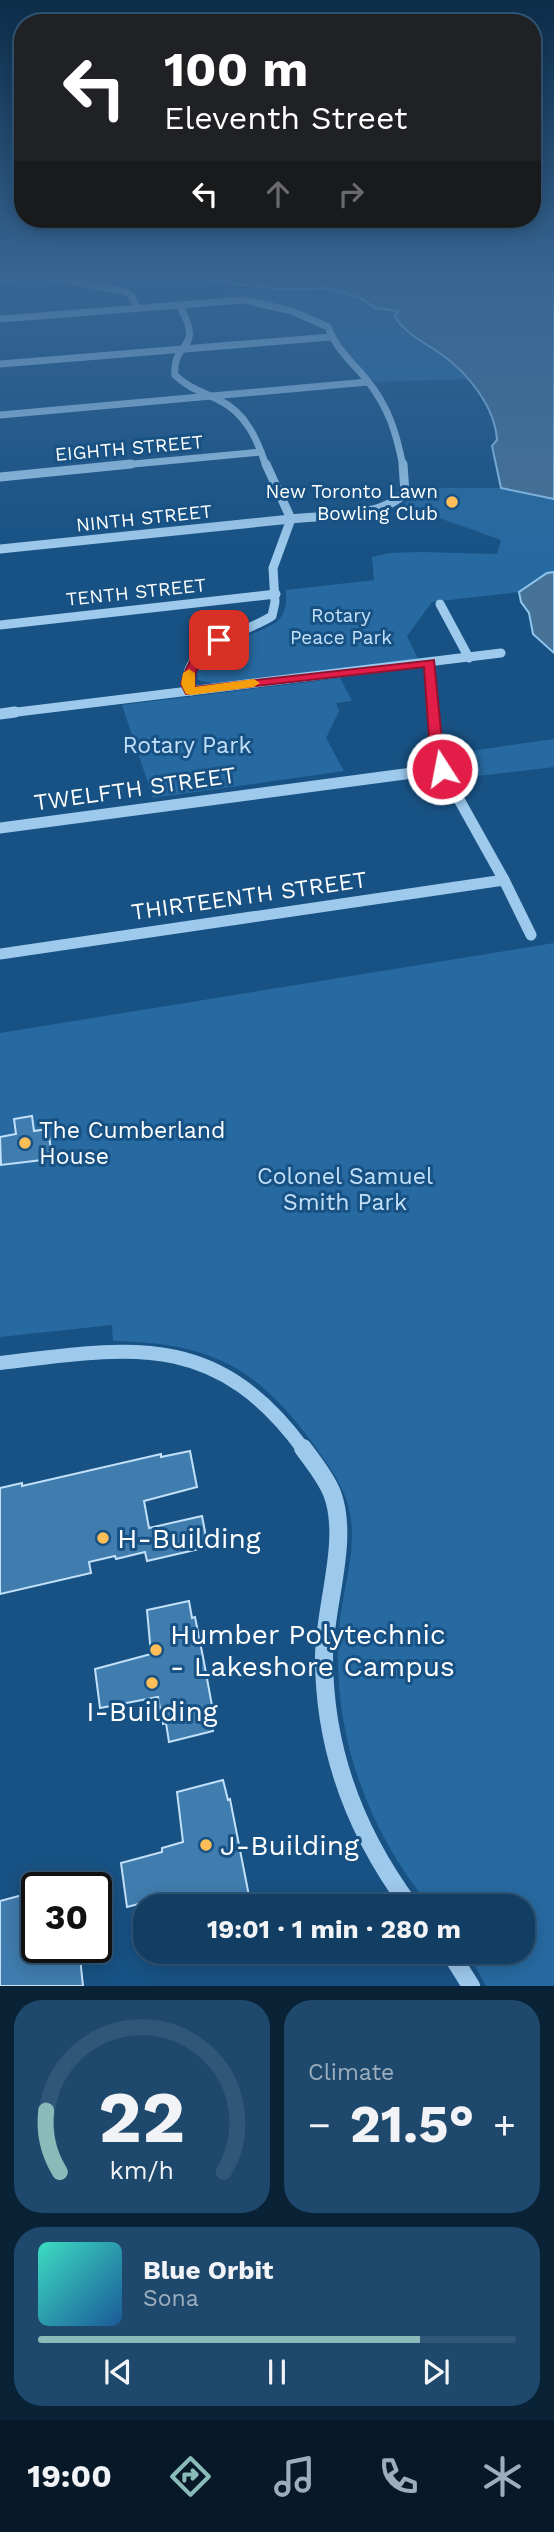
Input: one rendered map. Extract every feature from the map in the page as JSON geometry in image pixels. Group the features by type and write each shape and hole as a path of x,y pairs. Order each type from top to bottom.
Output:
{"street":[{"path":"174,367 175,376 193,390 215,396 250,424 257,436 272,482 291,519 289,533 274,563 274,612 267,621 219,640 199,655 188,677 191,691"},
{"path":"354,367 368,382"},
{"path":"0,415 368,382"},
{"name":"NINTH STREET","path":"0,549 373,510 397,502 405,493 406,482 395,426 368,382"},
{"name":"EIGHTH STREET","path":"0,477 261,452"},
{"name":"TENTH STREET","path":"0,625 276,594"},
{"path":"440,604 469,658"},
{"path":"0,714 501,653"},
{"path":"429,662 436,751 442,769 505,880 531,935"},
{"name":"TWELFTH STREET","path":"0,828 442,769"},
{"name":"THIRTEENTH STREET","path":"0,954 505,880"},
{"path":"0,1363 134,1350 183,1357 239,1382 274,1412 292,1432 330,1489 338,1522 325,1640 326,1696 330,1730 367,1840 402,1894"},
{"path":"457,1964 471,1986"}],"green space":[{"path":"360,367 457,367 468,379 375,382"},
{"name":"Rotary Peace Park","path":"413,488 501,488 554,499 554,572 547,573 519,592 432,602 407,636 418,659 215,684 198,680 199,666 206,656 231,641 273,624 281,617 285,608 286,590 374,580 372,557 390,553 497,554 501,540 403,505 411,497"},
{"name":"Rotary Park","path":"340,678 352,701 336,703 339,711 326,738 344,771 153,798 122,705"},
{"path":"554,739 554,767 462,778 449,754"},
{"name":"Colonel Samuel Smith Park","path":"554,943 554,1986 486,1986 474,1964 535,1964 535,1894 421,1894 388,1845 371,1812 348,1741 338,1668 340,1617 352,1547 349,1509 332,1472 293,1418 251,1378 229,1364 178,1347 113,1341 112,1325 0,1337 0,1033"}],"shaded area":[{"path":"456,367 554,367 554,499 501,488 492,446 497,440 491,415 486,403"},
{"path":"554,572 554,653 533,634 529,613 521,602 519,592 547,573"}],"building":[{"name":"The Cumberland House","path":"32,1116 34,1131 48,1129 51,1150 42,1160 1,1165 0,1137 16,1134 14,1119"},
{"name":"H-Building","path":"190,1451 197,1487 144,1501 149,1528 202,1516 208,1547 147,1561 145,1552 116,1559 115,1556 89,1562 91,1573 0,1594 0,1488 22,1483 22,1486 161,1454 161,1457"},
{"name":"I-Building","path":"189,1601 192,1618 195,1617 213,1711 209,1712 213,1731 169,1742 158,1697 100,1708 95,1669 151,1654 147,1610"},
{"name":"J-Building","path":"223,1780 228,1800 230,1799 249,1894 133,1894 133,1905 127,1907 121,1863 162,1852 162,1848 183,1842 177,1792"},
{"path":"21,1895 21,1963 81,1963 83,1986 0,1986 0,1901"}],"slow traffic":[{"path":"189,673 187,684 191,691 254,683"}],"place":[{"name":"New Toronto Lawn Bowling Club","path":"452,502"},
{"name":"The Cumberland House","path":"25,1143"},
{"name":"H-Building","path":"103,1538"},
{"name":"Humber Polytechnic - Lakeshore Campus","path":"156,1650"},
{"name":"I-Building","path":"152,1683"},
{"name":"J-Building","path":"206,1845"}],"route":[{"path":"219,640 203,651 192,665 187,684 191,691 429,662 436,751 442,769"}]}
